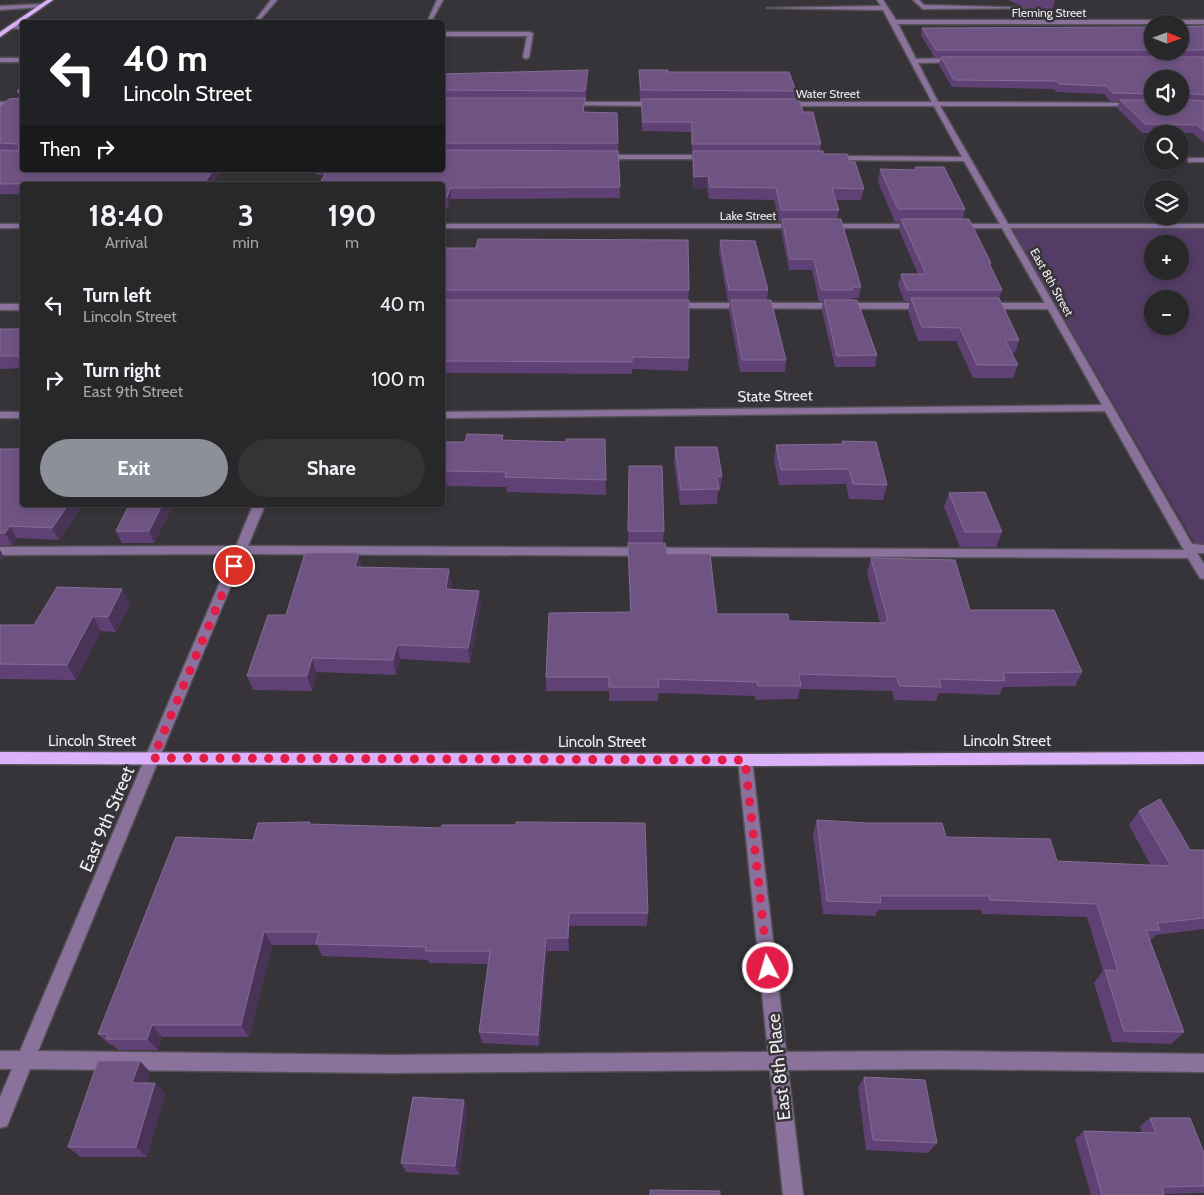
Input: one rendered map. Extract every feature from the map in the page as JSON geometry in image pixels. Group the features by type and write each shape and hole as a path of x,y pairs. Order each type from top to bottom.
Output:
{"main road":[{"path":"21,20 50,0"},
{"path":"0,35 20,21"},
{"name":"Lincoln Street","path":"0,758 745,760 1204,758"}],"street":[{"path":"258,20 274,0"},
{"path":"430,20 440,0"},
{"name":"East 8th Street","path":"880,0 894,22 936,104 1204,575"},
{"path":"916,0 924,7 1031,8"},
{"path":"1023,0 1041,22"},
{"path":"0,8 42,5"},
{"path":"770,8 885,8"},
{"name":"Fleming Street","path":"894,22 1204,22"},
{"path":"10,28 20,28"},
{"path":"445,34 530,34 526,58"},
{"path":"0,60 20,60"},
{"path":"914,61 962,60"},
{"path":"0,104 20,104"},
{"path":"562,104 662,104"},
{"name":"Water Street","path":"781,104 1144,105"},
{"path":"590,157 716,157"},
{"path":"821,158 968,159"},
{"path":"1191,160 1204,160"},
{"path":"0,226 20,226"},
{"name":"Lake Street","path":"445,226 808,226"},
{"path":"818,226 927,226"},
{"path":"947,226 1204,226"},
{"path":"662,306 931,306"},
{"path":"981,306 1051,306"},
{"path":"0,307 20,307"},
{"name":"State Street","path":"445,415 1108,408"},
{"path":"0,415 20,415"},
{"name":"East 9th Street","path":"0,1119 258,507"},
{"path":"0,551 241,548 420,552 1190,551 1204,549"},
{"name":"East 8th Place","path":"745,760 793,1195"},
{"path":"0,1060 334,1064 940,1060 1204,1063"}],"shaded area":[{"path":"1012,229 1204,229 1204,544 1195,544"}],"building":[{"path":"1204,26 1204,50 1189,50 1189,27"},
{"path":"1144,27 1144,50 936,50 922,28"},
{"path":"941,57 1144,57 1144,60 1189,60 1189,57 1204,57 1204,95 1189,94 1189,70 1144,70 1144,94 1113,93 1106,86 1059,84 1056,81 954,80"},
{"path":"588,70 585,91 445,90 445,74"},
{"path":"639,70 668,70 668,72 789,72 796,91 641,90"},
{"path":"20,98 20,172 212,172 205,182 20,182 20,184 0,184 0,150 18,151 19,144 0,143 0,106 9,99"},
{"path":"445,98 585,98 583,112 617,113 618,143 445,143"},
{"path":"641,99 799,99 803,112 813,112 821,144 692,144 692,122 643,122"},
{"path":"1120,100 1144,100 1144,115 1189,115 1189,100 1204,101 1204,131 1197,125 1145,124"},
{"path":"445,150 618,151 620,187 450,188 447,197 445,197 445,182 321,182 326,172 445,172"},
{"path":"693,151 823,151 824,154 847,154 850,162 855,162 864,189 832,188 839,210 781,210 776,188 710,187 708,176 694,177"},
{"path":"915,167 944,167 965,209 898,209 880,169 916,170"},
{"path":"782,219 841,219 861,287 852,287 853,290 821,290 814,259 790,259"},
{"path":"901,219 969,219 1002,290 907,290 901,274 926,274"},
{"path":"478,239 688,240 689,290 445,290 445,248 476,248"},
{"path":"720,240 755,241 768,290 729,290"},
{"path":"911,298 999,298 1019,340 1005,340 1018,365 977,365 960,328 922,327"},
{"path":"445,300 689,300 689,358 632,357 632,362 445,361"},
{"path":"731,300 771,300 786,360 742,360"},
{"path":"824,300 857,300 877,355 837,356"},
{"path":"0,329 20,329 20,356 0,356"},
{"path":"467,434 503,435 502,440 566,442 566,439 605,439 606,480 505,477 506,472 445,471 445,442 465,442"},
{"path":"842,441 876,442 887,485 853,484 849,469 781,470 776,445 843,444"},
{"path":"675,447 717,447 722,476 716,477 719,489 681,490"},
{"path":"0,449 20,449 20,507 67,507 52,528 10,526 5,533 0,533"},
{"path":"629,466 662,466 664,531 628,531"},
{"path":"985,492 1002,532 965,532 949,493"},
{"path":"128,507 161,507 149,531 116,531"},
{"path":"628,543 665,543 667,554 710,554 717,614 788,614 789,621 884,623 888,621 871,558 955,560 970,610 1054,610 1082,672 1003,673 1005,681 939,679 941,687 899,686 897,677 799,674 801,686 758,686 757,682 658,679 659,687 609,687 609,677 546,677 549,613 631,612"},
{"path":"305,553 359,553 355,567 449,569 446,589 479,591 468,648 397,645 393,660 312,658 307,676 247,676 268,615 286,615"},
{"path":"57,587 122,589 108,617 93,616 67,665 0,664 0,625 34,625"},
{"path":"1160,799 1190,850 1204,850 1204,918 1157,923 1160,930 1146,930 1184,1032 1124,1031 1105,970 1118,971 1097,904 990,900 989,896 880,896 881,903 827,901 817,820 867,823 942,823 946,837 1050,839 1057,861 1171,866 1139,811"},
{"path":"310,822 309,824 441,828 442,825 516,825 516,822 645,823 648,913 569,913 568,938 546,938 538,1035 479,1032 490,951 425,951 426,947 316,944 319,932 264,932 241,1025 152,1025 147,1039 106,1039 108,1034 98,1034 176,837 253,840 258,823"},
{"path":"98,1061 140,1061 132,1083 155,1083 136,1147 68,1147"},
{"path":"864,1077 925,1080 937,1143 873,1140"},
{"path":"413,1097 464,1100 455,1166 401,1163"},
{"path":"1150,1118 1190,1118 1204,1153 1204,1186 1162,1187 1164,1195 1102,1195 1084,1131 1156,1133"},
{"path":"650,1190 720,1191 720,1195 650,1195"}],"route":[{"path":"234,566 153,758 745,760 768,968"}]}
